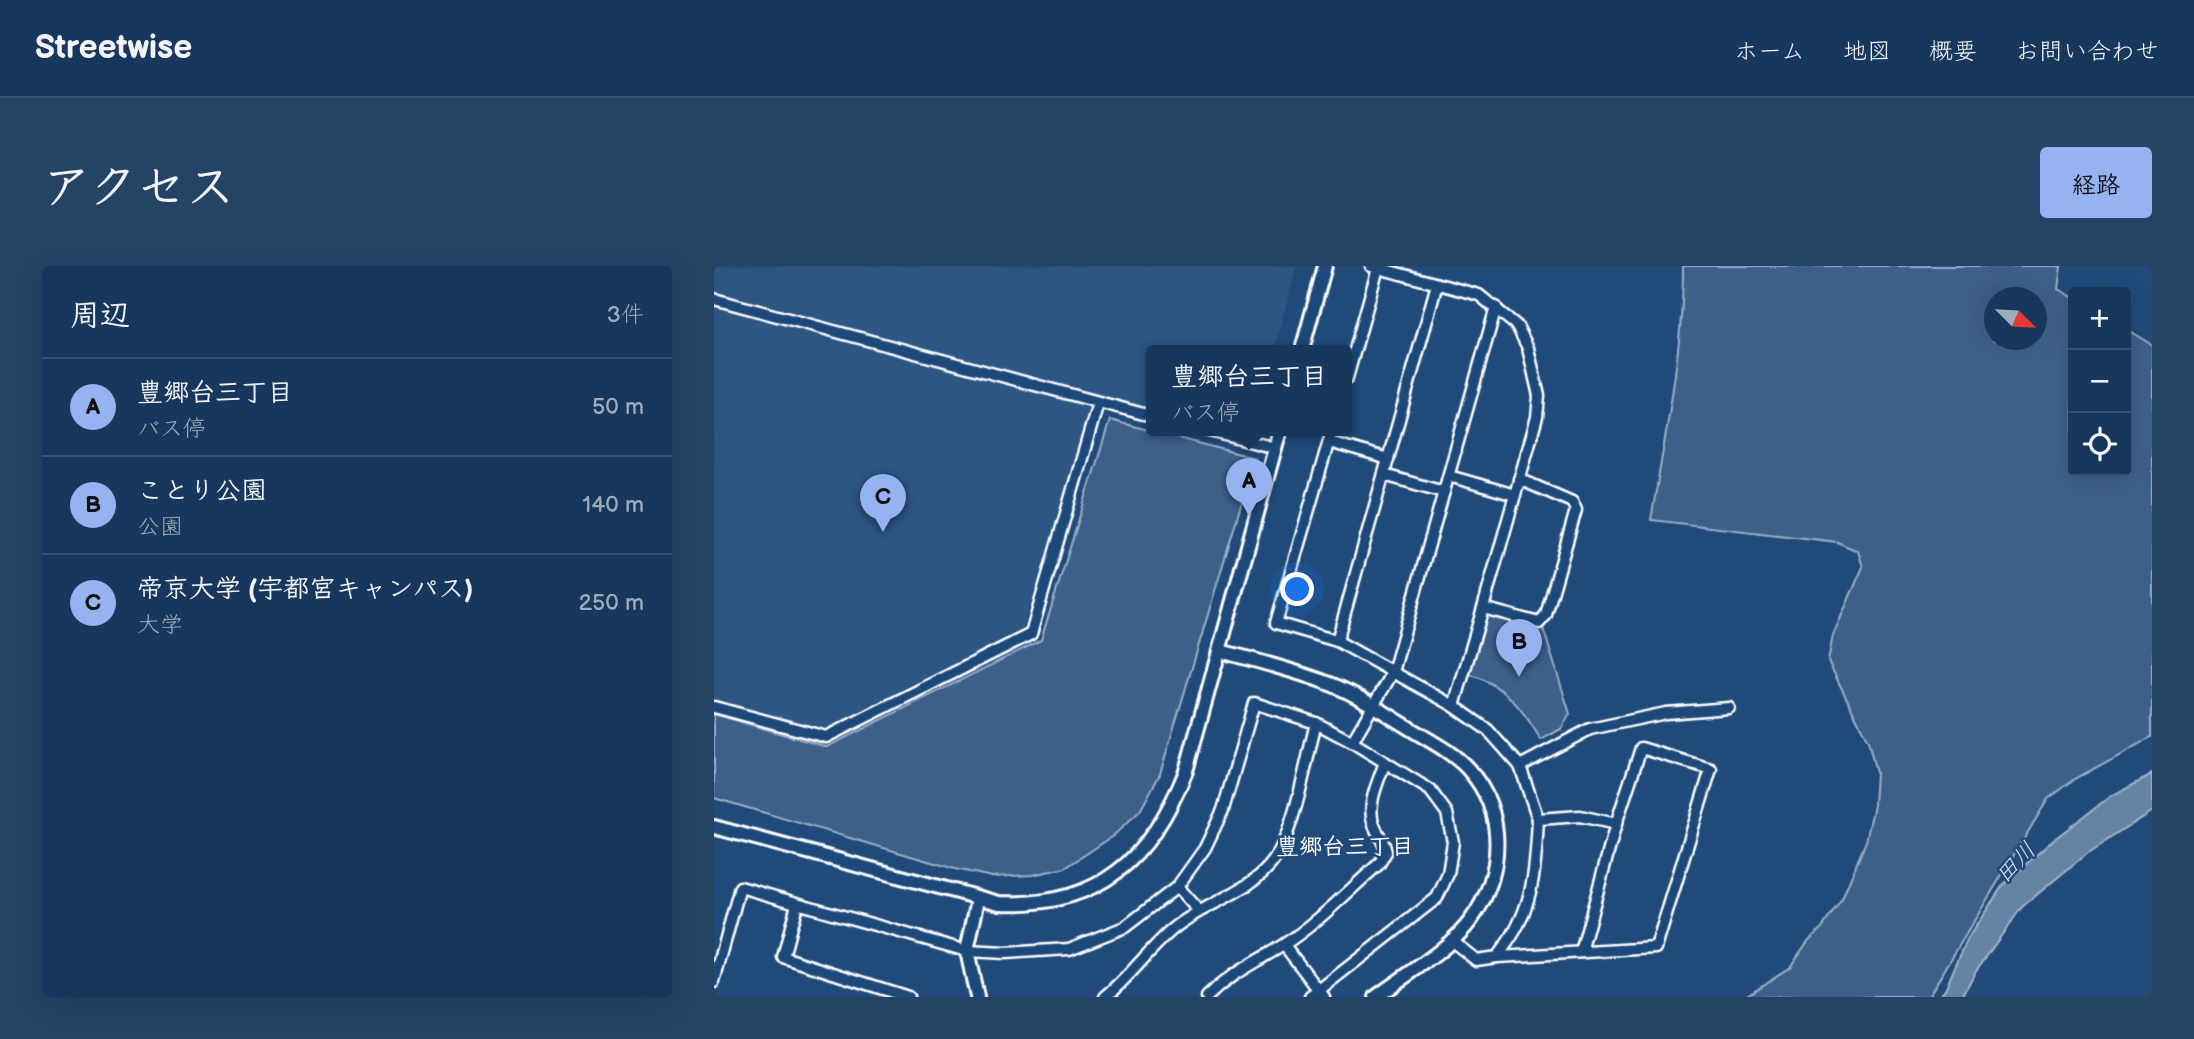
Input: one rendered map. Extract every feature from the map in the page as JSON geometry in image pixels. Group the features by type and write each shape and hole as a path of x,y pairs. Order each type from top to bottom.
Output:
{"street":[{"path":"1303,345 1325,266"},
{"path":"1352,358 1375,267 1479,295 1517,326 1528,348 1539,396 1537,417 1454,706"},
{"path":"1337,640 1437,284"},
{"path":"714,299 1146,415"},
{"path":"1352,742 1393,671 1496,307"},
{"path":"714,707 826,737 1031,634 1098,402"},
{"path":"1229,436 1275,448"},
{"path":"714,827 978,899 1019,904 1065,898 1090,888 1134,859 1155,833 1177,794 1194,746 1278,436"},
{"path":"1330,436 1276,623 1337,640 1454,706 1488,730 1520,766 1538,819 1536,864 1531,892 1518,926 1497,957"},
{"path":"1329,442 1388,458"},
{"path":"1384,475 1444,492"},
{"path":"1448,476 1515,495"},
{"path":"1483,608 1539,623 1546,615 1576,510 1572,502 1519,479"},
{"path":"1220,651 1325,682 1374,706 1467,767 1484,791 1497,831 1497,855 1494,874 1480,905 1469,922 1451,940 1376,997"},
{"path":"714,982 740,887 967,951 1005,953 1069,949 1125,928 1177,887 1205,848 1223,810 1254,703 1316,723 1430,790 1447,813 1453,842 1448,874 1437,898 1317,995 1284,945"},
{"path":"1520,766 1590,729 1666,713 1729,708"},
{"path":"1105,997 1172,930 1198,910 1248,884 1273,862 1288,832 1316,723"},
{"path":"1451,940 1476,960 1656,948 1711,769 1641,748 1616,824 1581,952"},
{"path":"1207,997 1229,976 1284,945 1379,864 1386,852 1384,842 1373,824 1371,809 1385,762"},
{"path":"1538,819 1580,816 1616,824"},
{"path":"1177,887 1198,910"},
{"path":"977,997 967,951 978,899"},
{"path":"797,904 783,957 908,997"}],"shaded area":[{"path":"714,266 1297,266 1275,345 1146,345 1146,408 1094,395 1023,628 823,730 714,700"},
{"path":"1683,266 2061,266 2058,289 2068,295 2068,476 2131,476 2131,332 2152,345 2152,737 2075,779 2048,799 1928,997 1744,997 1790,967 1808,941 1821,929 1842,899 1866,841 1874,805 1876,773 1868,741 1828,661 1833,635 1863,567 1858,551 1837,542 1651,520 1680,330"},
{"path":"1110,420 1146,429 1146,436 1171,436 1255,458 1160,774 1140,811 1113,836 1065,868 1032,875 992,877 955,869 714,798 714,714 827,747 1041,640"},
{"path":"1485,612 1543,628 1570,714 1561,729 1541,740 1512,700 1493,685 1469,674"},
{"path":"2152,774 2152,811 2087,853 2022,907 1975,972 1962,997 1938,997 1945,989 1968,938 2003,885 2053,840 2112,795"}],"place":[{"name":"豊郷台三丁目","path":"1249,516"},
{"name":"帝京大学 (宇都宮キャンパス)","path":"883,532"},
{"name":"ことり公園","path":"1519,677"}],"district":[{"name":"豊郷台三丁目","path":"1345,847"}],"water label":[{"name":"田川","path":"2016,863"}]}
